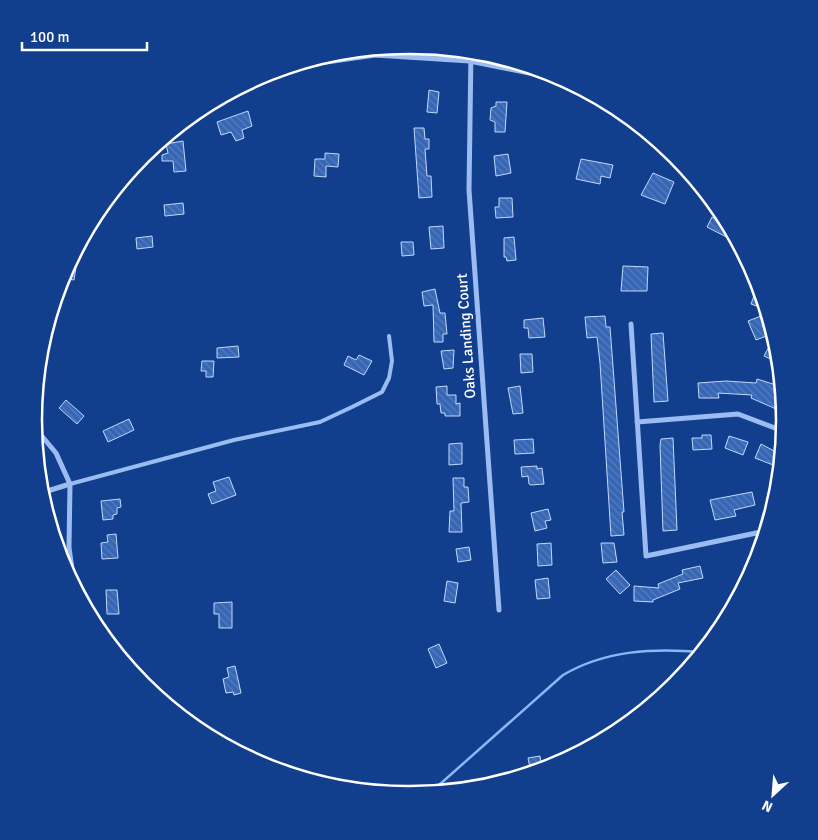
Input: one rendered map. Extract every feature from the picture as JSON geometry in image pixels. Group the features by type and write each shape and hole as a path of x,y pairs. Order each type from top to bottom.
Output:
{"street":[{"name":"Oaks Landing Court","path":"470,59 469,190 499,610"},
{"path":"631,324 646,556 758,533"},
{"path":"637,422 738,414 776,428"},
{"path":"43,438 56,453 70,484 72,564"},
{"path":"50,490 70,484"}],"lane":[{"path":"70,484 234,440 320,422 352,408 382,392 389,378 392,361 389,336"}],"building":[{"path":"429,90 439,92 437,113 427,112"},
{"path":"496,102 507,102 505,132 495,132 495,122 490,120 491,108 496,106"},
{"path":"248,111 252,126 242,130 244,138 236,141 231,132 221,135 217,122"},
{"path":"414,128 424,128 425,139 429,139 429,149 425,149 427,176 431,176 432,197 419,198"},
{"path":"183,141 186,171 174,172 173,161 162,161 162,155 168,153 167,144"},
{"path":"325,153 339,154 338,167 326,166 326,177 314,176 315,159 325,159"},
{"path":"508,154 511,173 496,176 494,156"},
{"path":"581,159 613,165 610,178 601,176 600,184 576,179"},
{"path":"653,173 674,182 665,204 641,195"},
{"path":"499,198 512,198 513,217 496,218 495,207 499,207"},
{"path":"183,203 184,214 165,216 164,205"},
{"path":"712,217 716,219 726,237 707,227"},
{"path":"443,226 444,248 431,249 429,227"},
{"path":"152,236 153,247 137,249 136,238"},
{"path":"514,237 516,260 507,261 506,257 504,257 504,238"},
{"path":"401,242 413,242 414,255 402,256"},
{"path":"623,266 648,267 647,291 621,291"},
{"path":"76,267 74,280 70,279"},
{"path":"435,289 440,313 445,313 447,334 443,334 443,342 434,342 433,305 424,306 422,292"},
{"path":"754,296 757,306 751,304"},
{"path":"605,316 606,327 610,327 624,512 622,512 624,535 611,536 597,337 587,338 585,317"},
{"path":"760,316 765,336 756,340 748,321"},
{"path":"543,318 545,337 529,338 528,328 524,328 524,320"},
{"path":"663,333 668,401 654,402 651,334"},
{"path":"238,346 239,357 217,358 217,348"},
{"path":"768,348 770,359 764,356"},
{"path":"454,350 453,368 444,369 441,351"},
{"path":"520,354 532,354 533,372 521,373"},
{"path":"359,355 372,361 364,375 344,365 348,356 356,360"},
{"path":"202,361 214,361 213,377 206,377 206,371 201,371"},
{"path":"757,379 774,384 776,409 751,398 752,395 718,393 719,398 699,398 698,383 726,381 756,383"},
{"path":"447,386 447,395 456,395 456,404 460,403 460,416 445,416 445,413 441,413 440,404 437,404 436,387"},
{"path":"520,386 523,413 513,414 508,388"},
{"path":"66,400 84,416 77,424 59,408"},
{"path":"129,419 134,430 108,442 103,431"},
{"path":"702,435 711,435 712,449 693,450 692,438 702,438"},
{"path":"729,436 748,442 743,455 725,448"},
{"path":"673,438 677,530 663,531 660,445 661,439"},
{"path":"533,439 534,453 515,454 514,440"},
{"path":"462,443 462,464 449,465 449,444"},
{"path":"761,444 774,451 772,465 755,458"},
{"path":"537,466 537,469 542,468 544,484 531,485 529,484 528,476 522,477 521,467"},
{"path":"229,477 236,495 212,504 208,494 216,491 213,482"},
{"path":"453,478 464,478 464,487 468,487 469,502 461,503 462,532 449,532 450,511 454,511"},
{"path":"752,492 755,505 734,510 736,516 715,520 710,500"},
{"path":"120,499 121,507 117,508 117,514 113,515 113,519 103,520 101,501"},
{"path":"548,509 551,520 545,521 547,528 535,531 531,513"},
{"path":"116,534 118,558 102,559 101,543 108,542 107,535"},
{"path":"551,543 552,565 538,566 537,544"},
{"path":"601,543 614,543 617,562 603,563"},
{"path":"469,547 471,560 458,562 456,549"},
{"path":"700,566 703,578 678,583 680,589 653,600 653,602 634,601 634,586 659,588 658,584 683,574 682,570"},
{"path":"616,570 630,585 620,594 606,579"},
{"path":"548,578 550,598 537,599 535,580"},
{"path":"447,581 458,583 455,603 444,601"},
{"path":"106,590 117,590 119,614 107,614"},
{"path":"232,602 232,628 219,628 219,614 214,614 214,603"},
{"path":"439,644 447,663 436,668 428,649"},
{"path":"235,666 241,693 234,695 233,692 226,693 223,679 229,677 227,668"},
{"path":"540,756 541,762 530,766 528,758"}],"waterway":[{"path":"439,785 563,675 596,660 613,656 648,651 693,652"}]}
